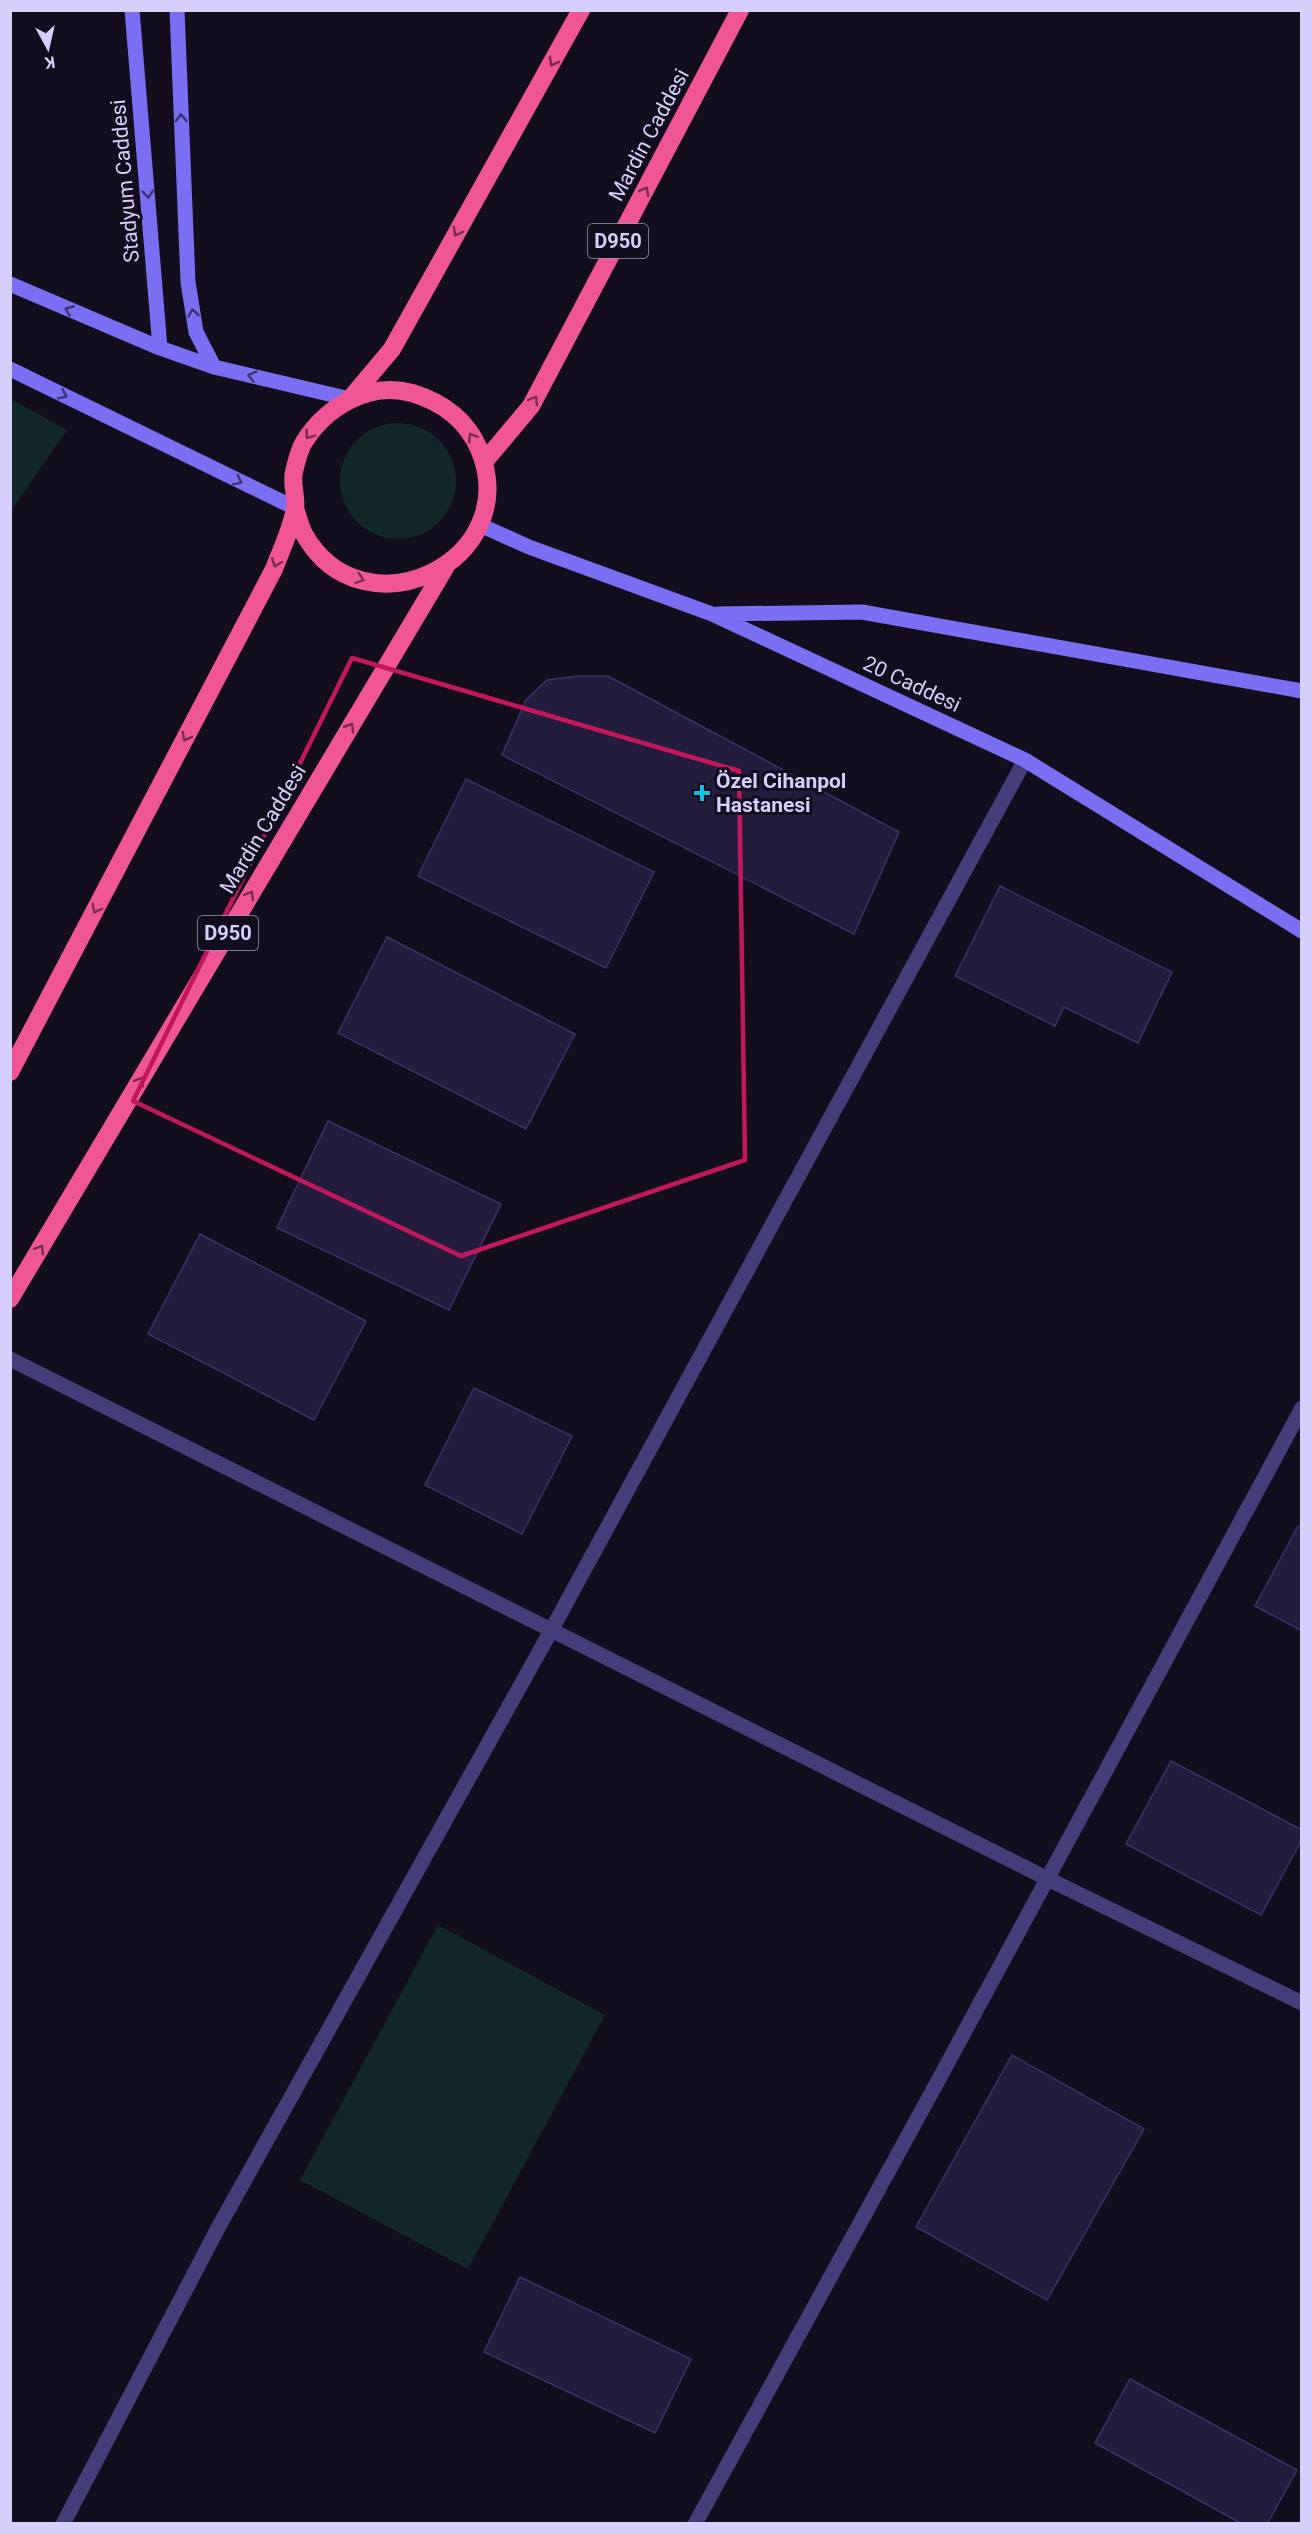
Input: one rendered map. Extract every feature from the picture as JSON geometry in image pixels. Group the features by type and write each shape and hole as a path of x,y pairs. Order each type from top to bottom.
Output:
{"highway":[{"name":"Mardin Caddesi","path":"350,399 392,349 582,10"},
{"name":"Mardin Caddesi","path":"484,462 531,406 740,10"},
{"name":"Mardin Caddesi","path":"10,1299 445,568 465,549 480,525 487,494 484,462 473,436 455,415 432,399 405,391 377,391 350,399 322,417 303,444 293,475 295,508 304,534 320,555 342,572 367,582 394,584 420,579 445,568"},
{"name":"Mardin Caddesi","path":"10,1072 274,569 295,508"}],"street":[{"name":"Stadyum Caddesi","path":"132,10 160,348"},
{"path":"177,10 188,282 196,332 214,367"},
{"path":"10,284 160,348 214,367 350,399"},
{"path":"10,369 295,508"},
{"name":"20 Caddesi","path":"480,525 529,547 712,614 1024,759 1302,932"},
{"path":"712,614 862,612 1302,691"},
{"path":"63,2523 218,2228 552,1629 1024,759"},
{"path":"10,1359 1048,1879 1302,2002"},
{"path":"695,2523 1048,1879 1302,1408"}],"highlighted area":[{"path":"352,658 739,771 745,1160 461,1256 133,1101"}],"green space":[{"path":"11,399 67,430 11,511"},
{"path":"398,423 420,427 439,440 452,459 456,481 452,503 439,522 420,535 398,539 376,535 357,522 344,503 340,481 344,459 357,440 376,427"},
{"path":"438,1925 605,2015 468,2269 300,2180"}],"building":[{"name":"Özel Cihanpol Hastanesi","path":"578,676 608,676 899,832 854,934 502,755 526,700 547,680"},
{"path":"466,779 654,872 606,968 418,876"},
{"path":"1000,886 1172,972 1138,1043 1064,1007 1055,1026 955,976"},
{"path":"387,937 575,1034 526,1129 338,1033"},
{"path":"328,1121 501,1204 449,1310 277,1228"},
{"path":"200,1234 366,1321 314,1420 148,1334"},
{"path":"474,1388 572,1436 522,1534 425,1485"},
{"path":"1298,1526 1302,1528 1302,1631 1255,1606"},
{"path":"1171,1761 1302,1830 1302,1839 1261,1915 1126,1844"},
{"path":"1012,2055 1144,2129 1047,2300 916,2227"},
{"path":"520,2277 691,2359 655,2433 484,2352"},
{"path":"1130,2379 1297,2470 1267,2524 1242,2524 1095,2443"}],"place":[{"name":"Özel Cihanpol Hastanesi","path":"702,793"}]}
